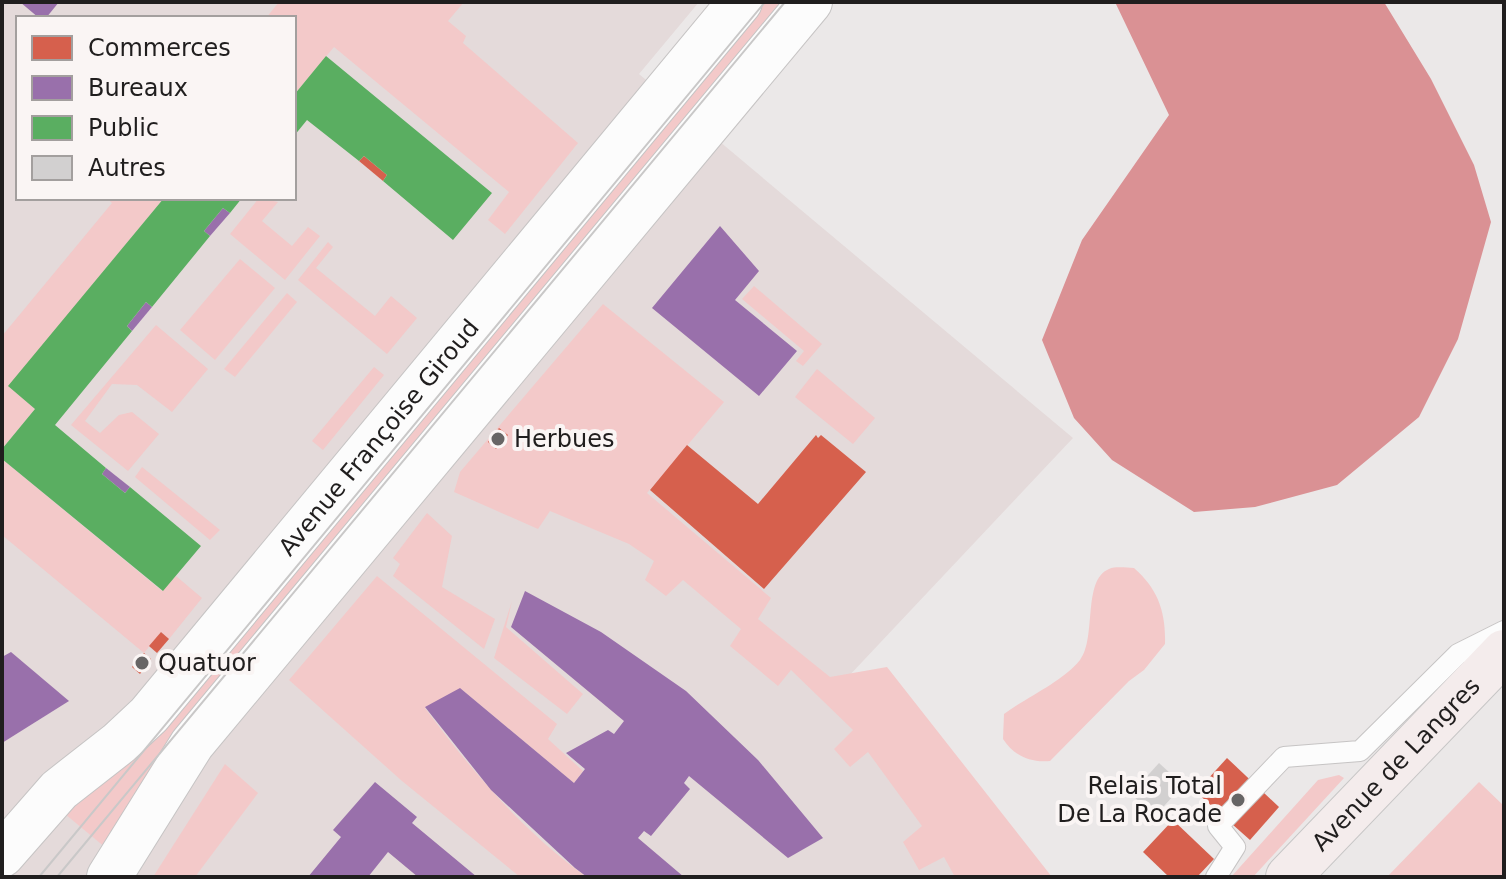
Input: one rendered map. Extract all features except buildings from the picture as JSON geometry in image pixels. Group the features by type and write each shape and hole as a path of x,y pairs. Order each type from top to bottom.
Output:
{"main road":[{"name":"Avenue de Langres","path":"1288,877 1504,652"}],"street":[{"name":"Avenue Françoise Giroud","path":"2,855 59,790 149,715 740,2"},
{"path":"109,877 192,744 810,2"}],"lane":[{"path":"1216,877 1235,847 1218,826 1284,757 1360,751 1458,654 1504,631"}],"shaded area":[{"path":"2,2 699,2 639,74 1073,438 831,695 1037,877 2,877"},
{"path":"279,2 464,2 448,21 466,36 463,43 578,143 505,234 488,220 509,192 334,47 296,93 296,16 268,16"},
{"path":"755,2 795,2 112,853 59,809"},
{"path":"1115,2 1384,2 1431,79 1474,165 1491,222 1458,339 1419,417 1337,485 1255,507 1194,512 1112,460 1074,418 1042,340 1082,240 1169,115"},
{"path":"109,200 162,200 9,386 35,409 2,449 2,336 112,203"},
{"path":"257,200 268,200 278,202 262,221 292,246 308,227 320,236 285,280 230,234"},
{"path":"328,242 333,247 316,268 375,316 391,296 417,318 387,354 298,280"},
{"path":"240,259 275,288 215,360 180,330"},
{"path":"754,286 822,344 803,366 796,361 804,351 742,299"},
{"path":"287,293 297,302 235,377 224,369"},
{"path":"603,304 724,402 647,493 771,598 758,619 830,677 887,667 1052,877 955,877 944,857 919,870 903,842 922,826 868,752 850,767 834,749 853,730 791,670 778,686 730,646 741,629 683,580 666,596 645,580 654,561 629,544 550,511 538,529 454,492 460,472"},
{"path":"156,325 208,369 172,412 137,385 112,384 85,421 100,433 119,415 132,412 159,434 128,471 71,425"},
{"path":"374,367 384,375 323,450 312,441"},
{"path":"817,369 875,418 853,444 795,397"},
{"path":"2,459 162,591 176,576 202,598 169,639 161,632 144,653 2,535"},
{"path":"142,467 220,530 210,540 135,477"},
{"path":"427,513 452,536 442,587 495,619 484,649 393,576 400,564 393,558"},
{"path":"1112,568 1134,568 1149,584 1159,602 1165,644 1144,670 1129,681 1050,761 1036,761 1018,754 1003,739 1004,714 1073,668 1085,650 1092,597 1101,575"},
{"path":"377,576 557,724 548,739 583,771 574,783 461,689 425,708 499,799 541,840 587,877 520,877 402,781 289,680"},
{"path":"512,601 506,627 583,694 567,714 494,658"},
{"path":"225,764 258,793 195,877 153,877"},
{"path":"1339,775 1344,778 1253,877 1231,877 1318,780"},
{"path":"1479,782 1504,806 1504,877 1387,877"}],"tram line":[{"path":"39,877 765,2"},
{"path":"57,877 785,2"}],"place":[{"name":"Herbues","path":"498,439"},
{"name":"Quatuor","path":"142,663"},
{"name":"Relais Total De La Rocade","path":"1238,800"}]}
